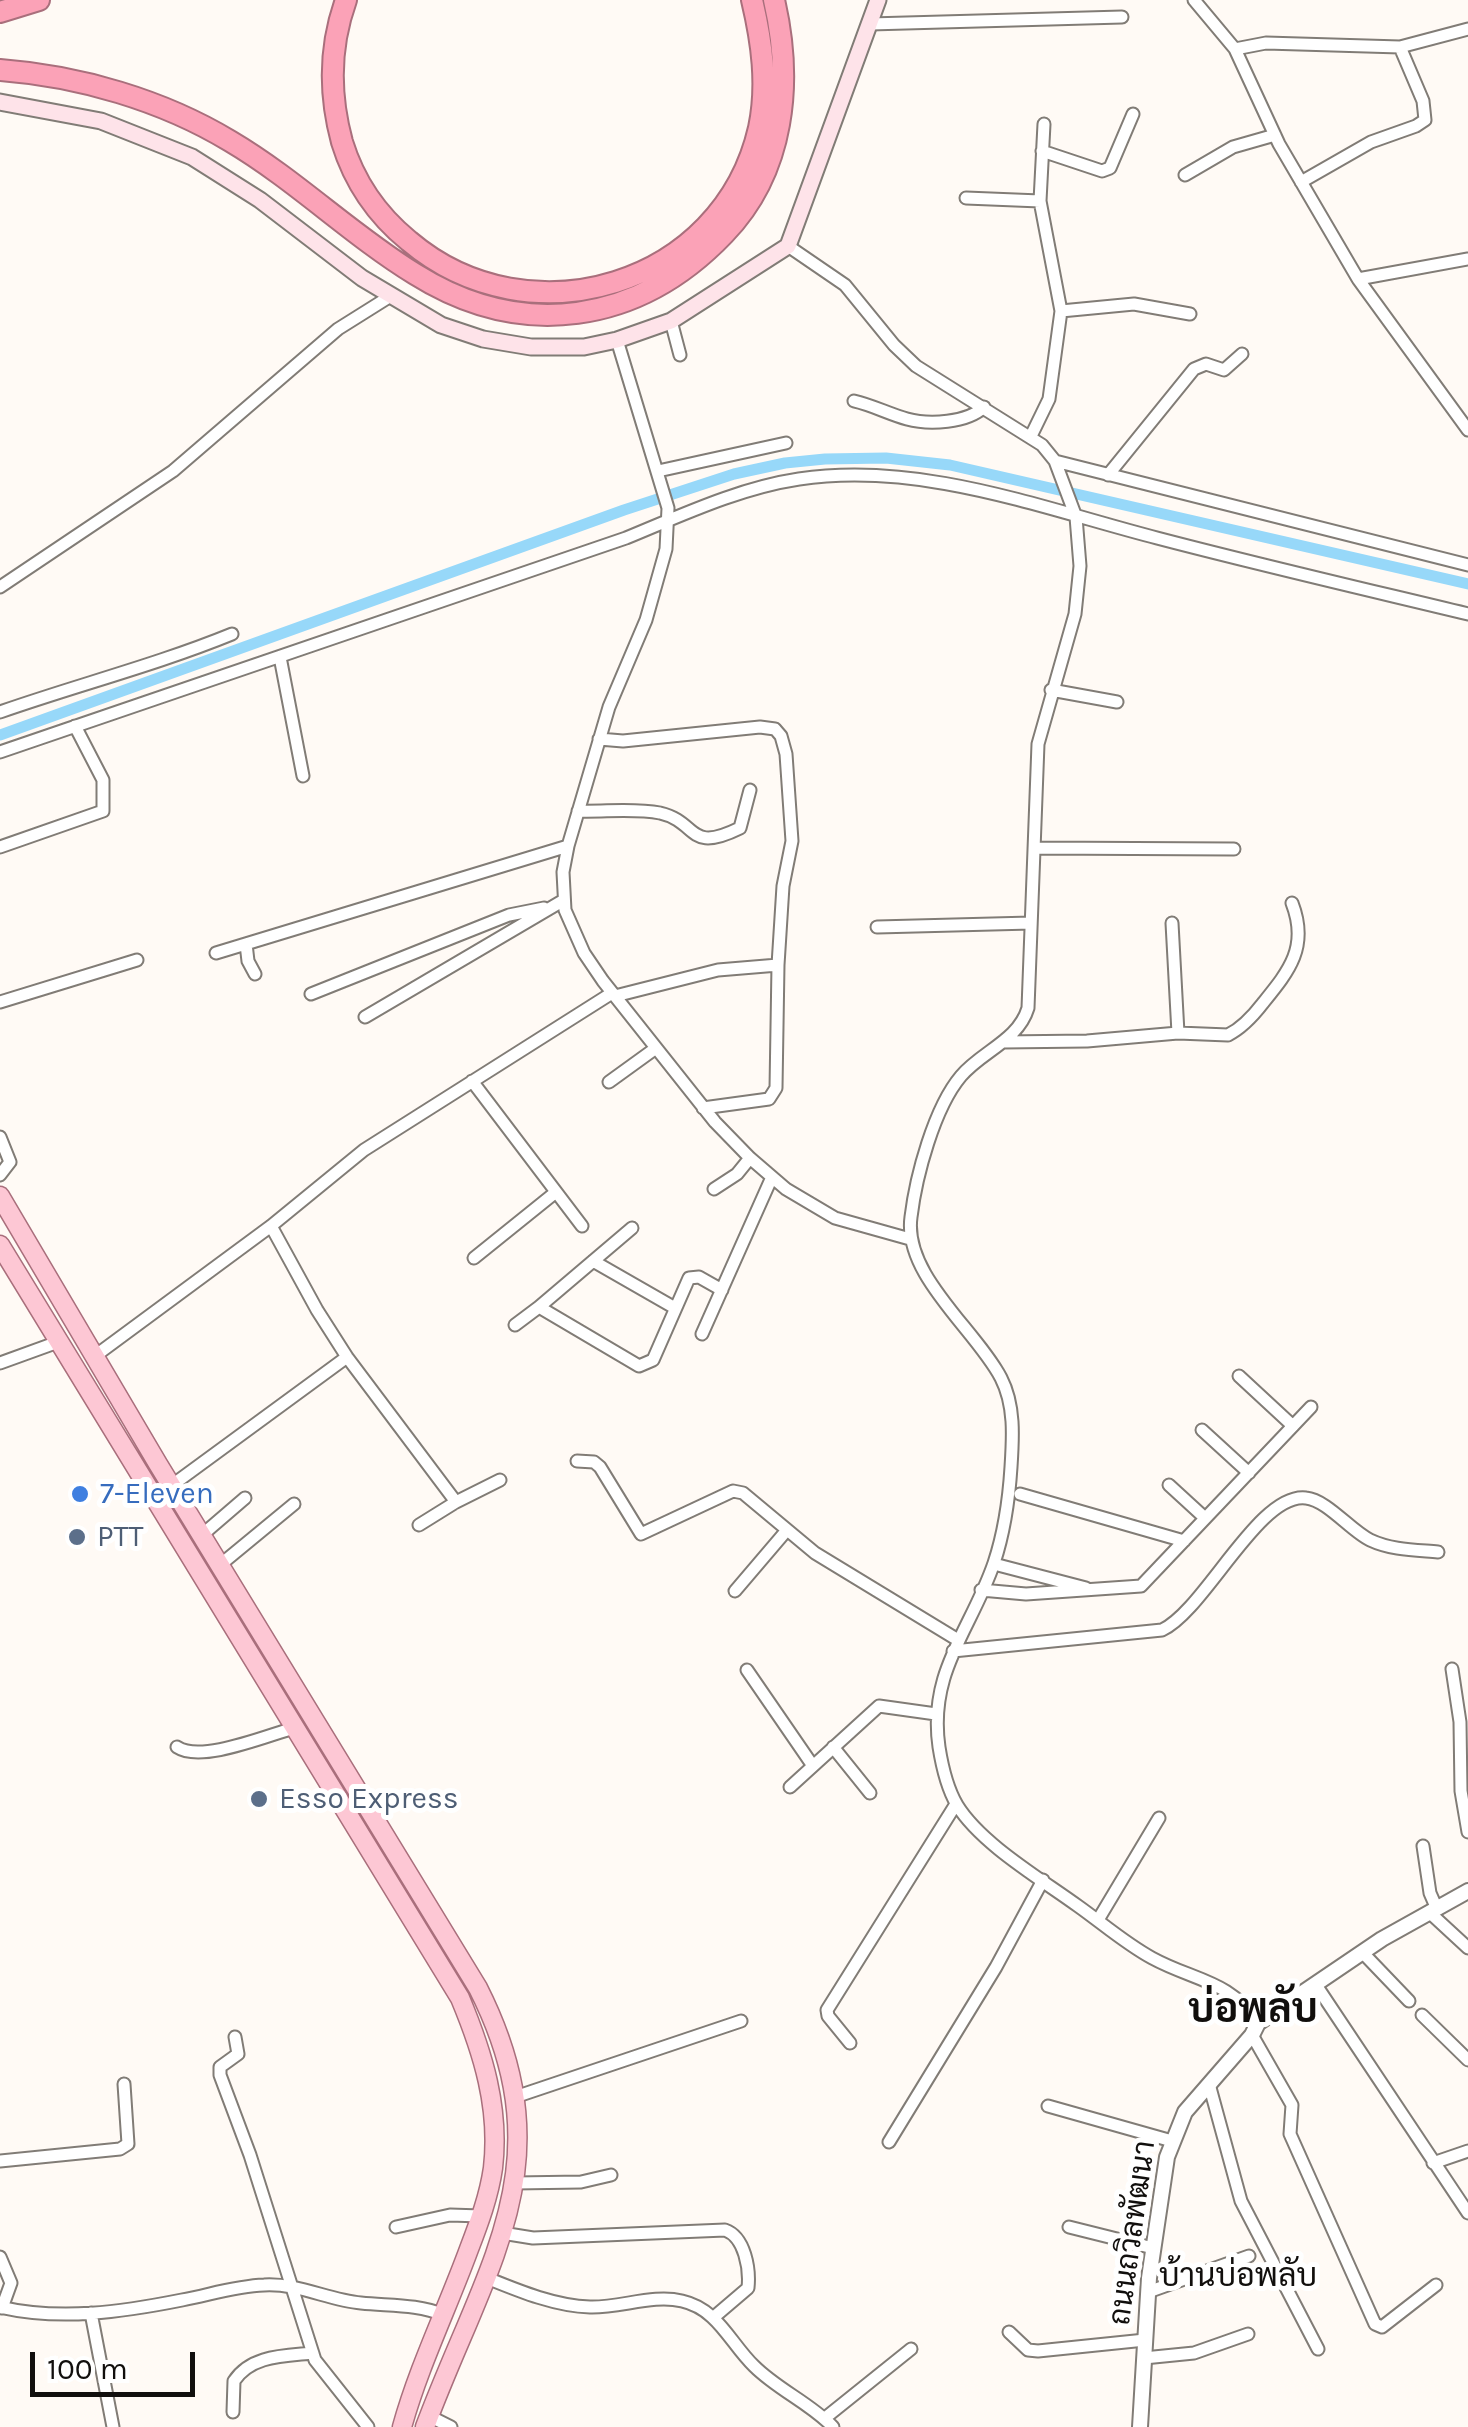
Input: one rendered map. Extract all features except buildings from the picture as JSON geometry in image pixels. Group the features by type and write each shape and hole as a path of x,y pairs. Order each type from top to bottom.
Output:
{"highway":[{"path":"0,12 38,0"},
{"path":"346,0 335,39 332,85 339,131 358,181 388,222 422,252 467,278 500,289 548,293 597,288 666,260 696,235 736,184 750,156 774,72 774,0"},
{"path":"0,70 85,84 170,112 256,157 392,259 455,296 506,312 559,315 612,307 638,298 692,265 730,229 756,190 782,118 774,72 752,0"}],"main road":[{"path":"0,102 101,121 192,157 260,200 389,297 440,325 506,343 557,349 617,340 671,320 788,246 878,0"},
{"path":"0,1196 171,1486 478,1988 503,2046 515,2096 520,2148 515,2183 487,2278 427,2422"},
{"path":"0,1245 460,1998 485,2061 494,2126 493,2168 481,2216 415,2379 402,2427"}],"street":[{"path":"1194,0 1235,49 1275,135 1358,279 1468,430"},
{"path":"870,24 1122,17"},
{"path":"1235,49 1266,43 1400,47 1468,29"},
{"path":"1301,182 1371,142 1424,120 1423,101 1400,47"},
{"path":"1042,151 1102,171 1110,168 1134,114"},
{"path":"1031,436 1050,399 1062,311 1040,201 1044,124"},
{"path":"1185,175 1233,147 1275,135"},
{"path":"966,198 1040,201"},
{"path":"788,246 845,285 894,346 916,366 1031,436 1058,467 1080,544 1078,589 1038,744 1028,1008 1023,1024 963,1073 948,1094 930,1141 911,1216 910,1240 925,1272 1001,1378 1012,1408 1006,1519 994,1564 938,1692 941,1760 956,1804 988,1839 1151,1958 1239,1997 1292,2106 1290,2134 1375,2324 1382,2327 1436,2285"},
{"path":"1358,279 1468,258"},
{"path":"0,587 173,470 338,329 389,297"},
{"path":"1062,311 1134,304 1190,314"},
{"path":"671,320 680,355"},
{"path":"617,340 660,476 668,515 666,549 655,591 598,739 568,846 563,872 564,900 578,940 614,994 703,1108 750,1158 835,1218 910,1240"},
{"path":"1108,475 1194,369 1206,364 1224,370 1242,354"},
{"path":"854,401 920,420 966,418 984,407"},
{"path":"660,476 786,443"},
{"path":"1058,467 1108,475 1468,565"},
{"path":"0,752 280,657 668,515 768,485 848,476 921,478 1073,511 1468,614"},
{"path":"0,712 141,668 232,634"},
{"path":"280,657 303,776"},
{"path":"1050,690 1117,702"},
{"path":"0,847 103,811 103,780 75,726"},
{"path":"598,739 622,741 760,726 775,729 781,736 788,766 792,841 783,886 774,1096 703,1108"},
{"path":"578,812 666,814 701,838 716,838 740,828 750,790"},
{"path":"216,953 568,846"},
{"path":"1034,848 1234,848"},
{"path":"365,1016 544,908 564,900"},
{"path":"1003,1042 1086,1041 1178,1033 1228,1035 1252,1016 1292,968 1298,930 1292,903"},
{"path":"311,994 508,915 544,908"},
{"path":"1172,922 1178,1033"},
{"path":"877,927 1032,924"},
{"path":"246,944 248,962 255,974"},
{"path":"0,1002 137,960"},
{"path":"95,1356 271,1226 364,1150 614,994 718,970 778,965"},
{"path":"609,1082 656,1048"},
{"path":"472,1081 582,1226"},
{"path":"0,1137 10,1162 0,1175"},
{"path":"714,1189 738,1174 750,1158"},
{"path":"702,1334 772,1177"},
{"path":"474,1258 556,1192"},
{"path":"271,1226 347,1356 456,1502"},
{"path":"515,1326 632,1228"},
{"path":"594,1261 675,1308"},
{"path":"539,1307 638,1366 653,1360 693,1276 722,1290"},
{"path":"0,1363 58,1342"},
{"path":"171,1486 347,1356"},
{"path":"1239,1376 1293,1426"},
{"path":"994,1564 1086,1588 1141,1586 1311,1408"},
{"path":"1202,1430 1249,1473"},
{"path":"577,1461 587,1460 600,1468 641,1534 738,1491 815,1553 956,1645 1162,1630 1181,1617 1274,1510 1295,1498 1313,1499 1366,1539 1388,1547 1438,1552"},
{"path":"419,1525 500,1480"},
{"path":"1169,1485 1205,1518"},
{"path":"1020,1494 1184,1541"},
{"path":"202,1535 246,1498"},
{"path":"220,1565 294,1504"},
{"path":"734,1591 788,1530"},
{"path":"981,1590 1026,1594 1072,1593 1086,1588"},
{"path":"1452,1669 1468,1832"},
{"path":"747,1670 813,1766"},
{"path":"790,1787 878,1706 936,1714"},
{"path":"177,1747 187,1754 206,1753 294,1728"},
{"path":"832,1747 870,1793"},
{"path":"850,2043 827,2010 956,1804"},
{"path":"1098,1920 1159,1818"},
{"path":"1423,1846 1433,1910 1468,1948"},
{"path":"888,2142 996,1967 1043,1880"},
{"name":"ถนนถวิลพัฒนา","path":"1140,2427 1148,2292 1162,2185 1172,2141 1185,2112 1255,2029 1363,1953 1468,1890"},
{"path":"1363,1953 1409,2002"},
{"path":"1316,1985 1468,2213"},
{"path":"1422,2015 1468,2060"},
{"path":"515,2096 741,2021"},
{"path":"234,2037 238,2054 220,2068 220,2075 250,2155 312,2353 330,2383 368,2427"},
{"path":"0,2161 120,2150 128,2144 130,2135 124,2084"},
{"path":"1210,2084 1241,2202 1318,2349"},
{"path":"1048,2106 1172,2141"},
{"path":"1433,2162 1468,2151"},
{"path":"515,2183 580,2182 611,2174"},
{"path":"396,2227 450,2214 481,2216"},
{"path":"1069,2227 1153,2248"},
{"path":"502,2233 533,2238 725,2230 733,2233 740,2240 748,2288 714,2318"},
{"path":"1148,2292 1249,2256"},
{"path":"0,2257 11,2283 1,2308 48,2315 139,2308 268,2284 362,2304 387,2303 444,2315"},
{"path":"487,2278 556,2302 588,2308 679,2300 702,2307 753,2365 829,2423 911,2349"},
{"path":"91,2313 113,2427"},
{"path":"1009,2332 1028,2350 1038,2352 1144,2340"},
{"path":"1144,2358 1194,2353 1248,2334"},
{"path":"233,2412 234,2381 248,2366 261,2359 312,2353"},
{"path":"427,2422 451,2427"}],"waterway":[{"path":"0,735 624,510 734,474 785,463 886,458 950,465 1468,584"}],"place":[{"name":"7-Eleven","path":"80,1494"},
{"name":"PTT","path":"77,1537"},
{"name":"Esso Express","path":"259,1799"}],"district":[{"name":"บ่อพลับ","path":"1253,2011"},
{"name":"บ้านบ่อพลับ","path":"1238,2277"}]}
